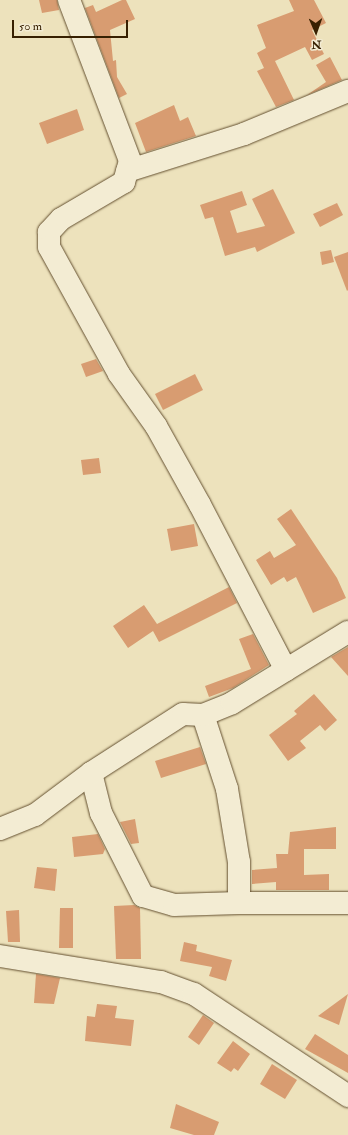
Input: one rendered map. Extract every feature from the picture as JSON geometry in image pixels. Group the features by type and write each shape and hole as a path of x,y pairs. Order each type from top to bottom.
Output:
{"street":[{"path":"69,0 123,137 130,161 124,182 61,219 49,232 49,247 119,374 156,426 200,505 286,670"},
{"path":"127,172 244,134 348,91"},
{"path":"0,829 35,815 91,773 183,714 203,715 232,703 348,632"},
{"path":"203,715 227,789 239,862 239,903"},
{"path":"91,773 101,812 143,896 174,905 239,903 348,903"},
{"path":"0,956 161,982 194,994 348,1096"}],"building":[{"path":"39,0 57,0 59,10 42,13"},
{"path":"122,0 126,0 135,19 110,30 113,61 116,60 117,77 127,94 119,98 85,8 93,5 96,12"},
{"path":"289,0 314,0 326,23 312,30 324,54 312,60 305,47 275,61 294,100 276,107 257,71 264,68 257,53 266,48 257,25 294,11"},
{"path":"330,57 342,80 307,95 326,82 316,65"},
{"path":"174,105 180,121 188,117 196,136 146,152 135,123"},
{"path":"77,109 84,130 47,144 39,123"},
{"path":"273,189 295,233 257,252 255,247 225,256 213,217 205,219 200,205 242,191 247,205 230,211 237,233 265,226 252,199"},
{"path":"337,203 343,215 320,227 313,214"},
{"path":"331,250 334,262 322,265 320,252"},
{"path":"348,252 348,290 347,291 334,257"},
{"path":"96,359 103,371 86,377 81,364"},
{"path":"195,374 203,390 163,410 155,394"},
{"path":"99,458 101,473 83,475 81,460"},
{"path":"291,509 337,578 346,598 313,613 296,577 287,582 284,577 271,585 256,560 270,551 274,558 296,545 277,519"},
{"path":"194,524 198,546 171,551 167,529"},
{"path":"229,587 237,603 159,642 153,631 128,648 113,626 144,605 157,624"},
{"path":"253,634 269,665 233,688 209,697 205,686 251,669 239,639"},
{"path":"348,647 348,676 331,657"},
{"path":"314,694 337,720 325,731 320,725 300,741 306,748 288,761 269,735 297,714 294,711"},
{"path":"200,747 206,764 161,778 155,761"},
{"path":"135,819 139,843 131,844 120,822"},
{"path":"336,827 336,849 304,849 304,875 329,874 329,890 276,890 276,882 252,884 252,870 277,868 276,854 288,854 290,832"},
{"path":"98,834 105,849 103,854 74,857 72,837"},
{"path":"37,867 57,869 55,891 34,888"},
{"path":"134,905 140,908 141,959 116,959 114,906"},
{"path":"60,908 73,908 73,948 59,948"},
{"path":"19,910 20,942 8,942 6,911"},
{"path":"184,942 197,945 196,951 232,960 226,981 209,976 212,967 180,961"},
{"path":"36,974 60,978 54,1004 34,1003"},
{"path":"348,994 339,1025 318,1016"},
{"path":"97,1004 117,1006 115,1018 134,1020 131,1046 85,1041 87,1016 95,1017"},
{"path":"203,1015 214,1023 199,1045 188,1037"},
{"path":"315,1034 348,1055 348,1073 305,1049"},
{"path":"233,1041 250,1054 238,1071 234,1068 231,1072 217,1063"},
{"path":"272,1064 297,1080 285,1099 260,1084"},
{"path":"176,1104 219,1122 214,1135 194,1135 170,1128"}]}
